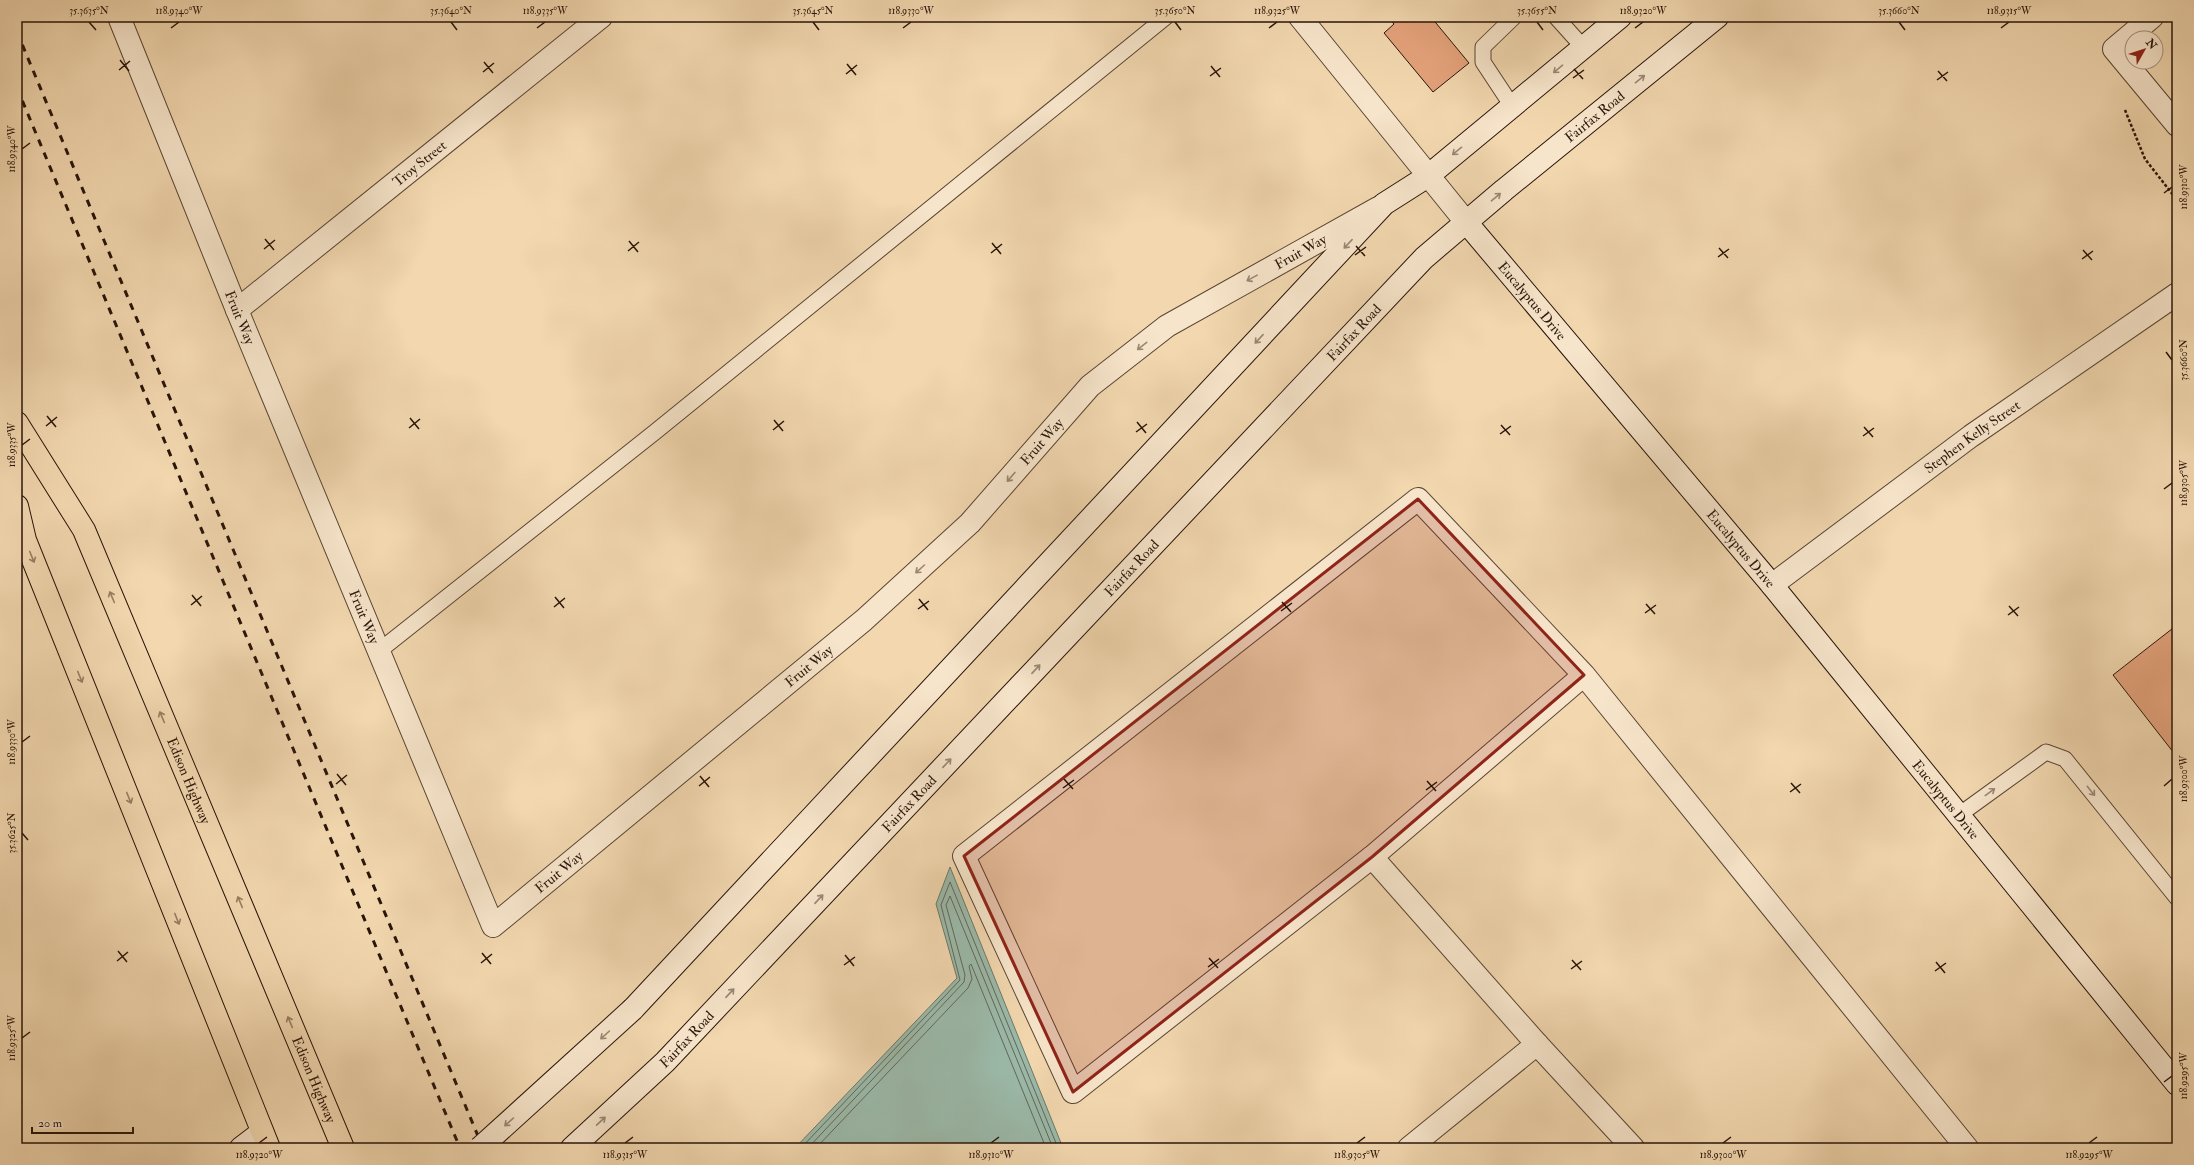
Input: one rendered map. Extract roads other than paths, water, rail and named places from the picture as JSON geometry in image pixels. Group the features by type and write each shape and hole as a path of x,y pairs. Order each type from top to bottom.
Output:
{"main road":[{"name":"Edison Highway","path":"17,423 84,530 343,1148"},
{"path":"17,506 25,540 266,1140"}],"street":[{"name":"Fruit Way","path":"119,17 237,310 493,926 864,620 970,523 1090,386 1167,326 1384,204"},
{"name":"Troy Street","path":"237,310 601,17"},
{"name":"Eucalyptus Drive","path":"1300,17 1466,222 1772,585 2177,1084"},
{"path":"480,1148 633,1008 1384,204 1428,176 1620,17"},
{"name":"Fairfax Road","path":"572,1148 665,1062 1424,258 1717,17"},
{"path":"2152,17 2114,49 2177,125"},
{"name":"Stephen Kelly Street","path":"1772,585 1971,436 2177,294"},
{"path":"1584,675 1372,857 1073,1092 964,856 1418,499 1584,675 1967,1148"},
{"path":"1372,857 1537,1044 1633,1148"},
{"path":"1409,1148 1537,1044"},
{"path":"241,1148 266,1140"}],"lane":[{"path":"379,651 655,432 1166,17"},
{"path":"1512,106 1483,62 1483,47 1514,17"},
{"path":"1556,17 1583,47"},
{"path":"1959,815 2046,752 2065,759 2177,898"}],"water":[{"path":"950,867 1063,1148 795,1148 957,978 936,904"}],"railway":[{"path":"17,32 483,1148"},
{"path":"17,88 460,1148"}]}
